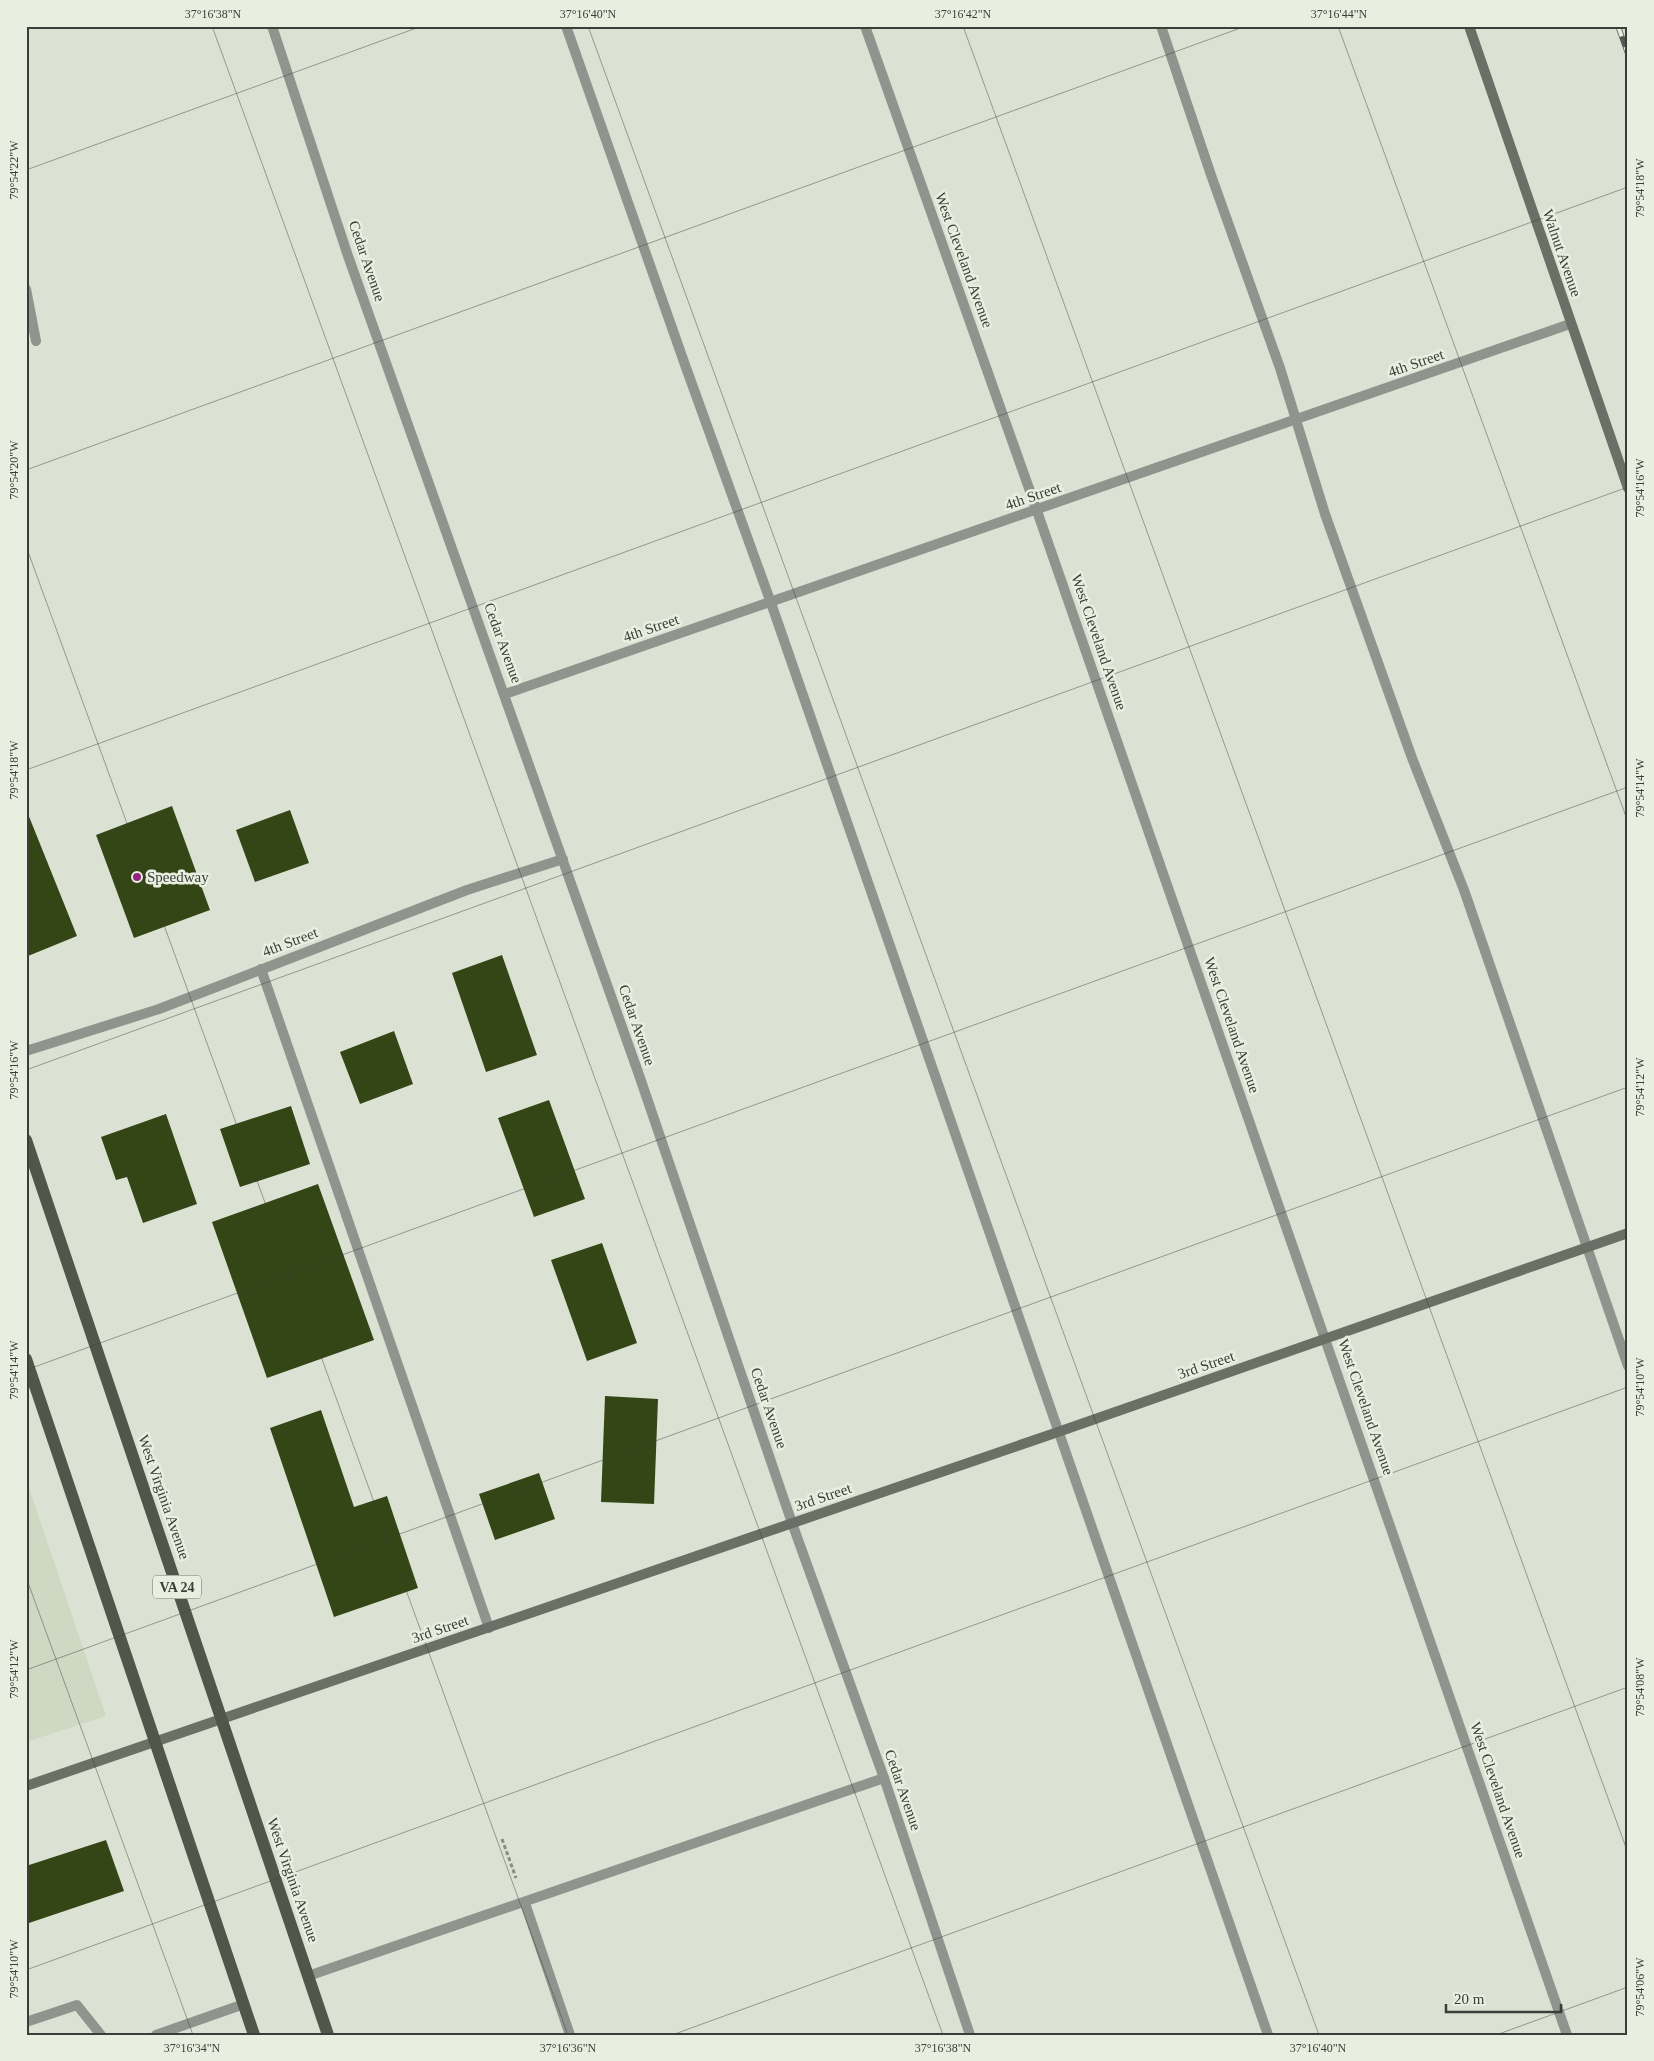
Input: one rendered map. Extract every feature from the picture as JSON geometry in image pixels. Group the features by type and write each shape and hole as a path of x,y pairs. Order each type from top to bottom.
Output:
{"main road":[{"name":"West Virginia Avenue","path":"26,1140 328,2035"},
{"path":"26,1359 254,2035"}],"street":[{"name":"Cedar Avenue","path":"272,26 348,256 641,1081 792,1523 884,1778 970,2035"},
{"path":"566,26 771,603 1268,2035"},
{"name":"West Cleveland Avenue","path":"865,26 1037,511 1567,2035"},
{"path":"1161,26 1211,175 1280,368 1328,524 1412,758 1464,890 1628,1366"},
{"name":"Walnut Avenue","path":"1469,26 1628,488"},
{"path":"26,289 36,341"},
{"name":"4th Street","path":"505,694 1037,511 1570,324"},
{"name":"4th Street","path":"26,1050 159,1009 466,890 563,860"},
{"path":"261,969 489,1628"},
{"name":"3rd Street","path":"26,1786 1058,1432 1628,1233"},
{"path":"308,1976 525,1903 884,1778"},
{"path":"525,1903 570,2035"},
{"path":"156,2035 175,2032 244,2004"},
{"path":"26,2022 77,2005 102,2035"}],"path":[{"path":"502,1839 525,1903"}],"shaded area":[{"path":"26,1479 106,1716 26,1742"}],"building":[{"path":"172,806 210,910 134,938 96,835"},
{"path":"26,809 77,936 28,956 26,952"},
{"path":"290,810 309,863 255,882 236,830"},
{"path":"502,955 537,1055 486,1072 452,973"},
{"path":"394,1031 413,1084 360,1104 340,1052"},
{"path":"549,1100 585,1199 534,1217 498,1118"},
{"path":"291,1106 310,1164 240,1187 220,1129"},
{"path":"166,1114 197,1204 143,1223 127,1177 116,1180 101,1137"},
{"path":"318,1184 374,1340 267,1378 212,1222"},
{"path":"602,1243 637,1343 587,1361 551,1260"},
{"path":"605,1396 658,1399 654,1504 601,1502"},
{"path":"321,1410 354,1507 387,1496 418,1588 334,1617 270,1428"},
{"path":"539,1473 555,1519 495,1540 479,1494"},
{"path":"106,1840 124,1891 26,1924 26,1866"}],"railway":[{"path":"1618,26 1628,54"}],"place":[{"name":"Speedway","path":"137,877"}]}
